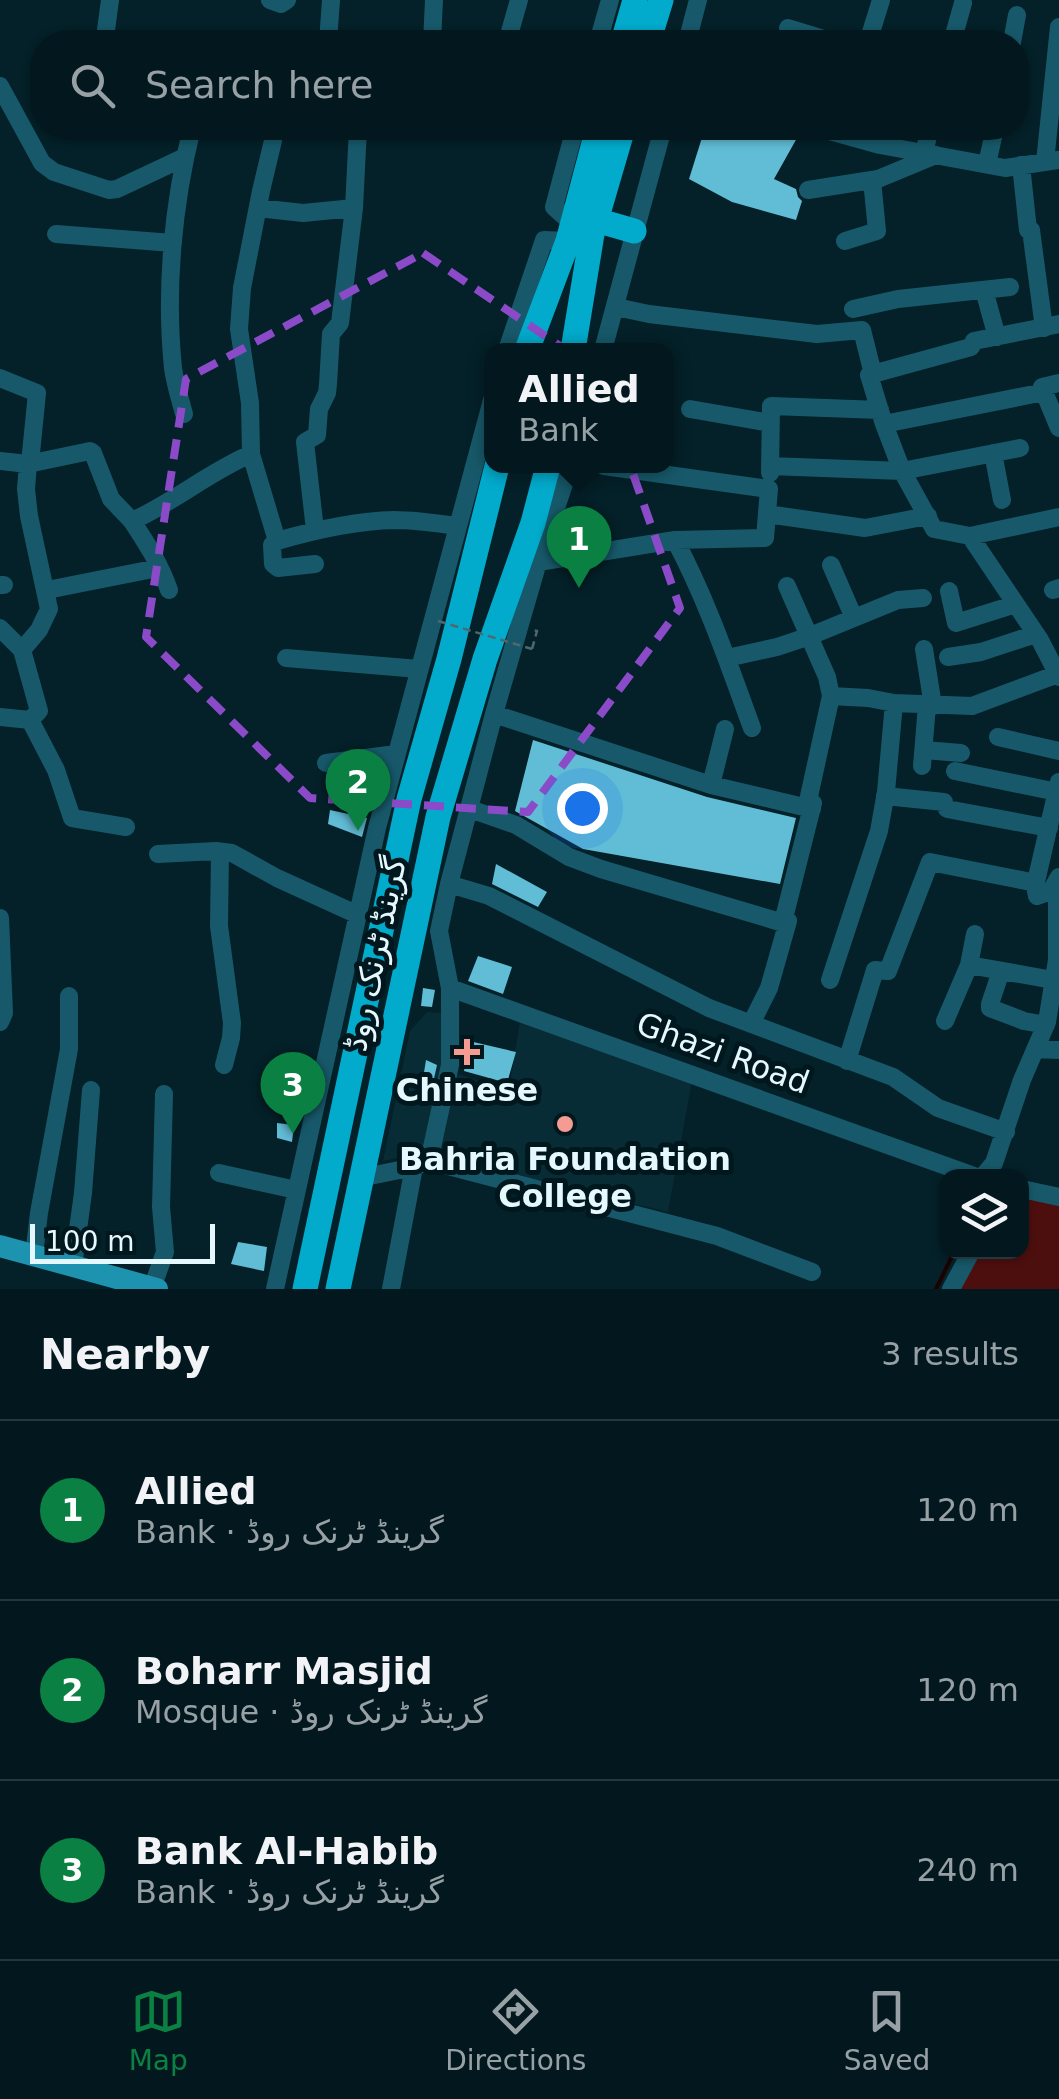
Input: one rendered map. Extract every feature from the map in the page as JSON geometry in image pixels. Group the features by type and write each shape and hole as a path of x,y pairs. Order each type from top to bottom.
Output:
{"highway":[{"path":"626,30 635,0"},
{"path":"652,30 661,0"},
{"path":"540,343 595,140"},
{"path":"559,343 571,228 617,140"},
{"path":"571,228 634,231"},
{"path":"571,228 574,343"},
{"path":"529,343 560,267"},
{"name":"گرینڈ ٹرنک روڈ","path":"306,1289 408,800 449,660 495,473"},
{"path":"449,660 508,473"},
{"path":"486,660 531,473"},
{"name":"گرینڈ ٹرنک روڈ","path":"338,1289 438,817 486,660 534,523 546,473"}],"main road":[{"path":"0,1246 73,1266 102,1282 155,1288"}],"street":[{"path":"106,30 110,0"},
{"path":"270,0 281,4 287,0"},
{"path":"329,30 331,0"},
{"path":"433,30 434,0"},
{"path":"510,30 519,0"},
{"path":"601,30 610,0"},
{"path":"690,30 698,0"},
{"path":"871,30 880,0"},
{"path":"955,30 962,3"},
{"path":"1015,30 1018,16"},
{"path":"866,140 1005,168 1052,161 1059,27"},
{"path":"788,28 795,30"},
{"path":"0,86 42,163 54,172 109,190 185,156"},
{"path":"184,414 173,371 171,313 173,243 189,140"},
{"path":"273,140 242,288 239,329 250,404 251,454 278,541"},
{"path":"315,530 305,442 316,437 318,409 327,393 331,334 340,324 354,208 357,140"},
{"path":"511,343 571,228 575,140"},
{"path":"605,343 661,140"},
{"path":"930,140 930,154"},
{"path":"988,164 993,140"},
{"path":"808,190 872,180 930,154"},
{"path":"871,375 971,347 974,342 1052,326 1028,230 1021,166"},
{"path":"845,241 877,230 872,180"},
{"path":"258,208 303,213 354,208"},
{"path":"56,234 173,243"},
{"path":"852,309 898,298 1010,287"},
{"path":"984,290 997,337"},
{"path":"616,307 817,334 862,330 882,417 902,471 934,529 976,534 1059,517"},
{"path":"0,378 37,393 26,489 49,609 39,630 22,650"},
{"path":"538,562 675,540 765,538 771,406 882,417 1052,388 1059,428"},
{"path":"690,409 770,422"},
{"path":"274,1289 356,914 484,428"},
{"path":"770,466 902,471 1020,448"},
{"path":"0,461 29,464 93,453 111,499 154,552 169,590"},
{"path":"132,521 223,466 251,454"},
{"path":"993,454 1002,500"},
{"path":"391,1289 450,1065 450,988 440,932 449,884 494,714 568,473"},
{"path":"657,473 770,488"},
{"path":"767,514 865,528 928,516"},
{"path":"315,564 275,567 272,546 315,530 393,520 456,526"},
{"path":"831,696 972,706 1058,676 1046,637 1016,604 976,534"},
{"path":"675,540 727,658 752,728"},
{"path":"831,565 854,618"},
{"path":"47,590 158,568"},
{"path":"751,1024 769,988 787,924 784,918 812,809 813,803 808,801 831,705 827,677 788,586"},
{"path":"949,591 956,622 1016,604"},
{"path":"727,658 810,636 898,600 923,598"},
{"path":"0,628 22,650 39,711 30,720"},
{"path":"948,657 1046,637"},
{"path":"924,648 930,705 923,758 958,762 1058,787 1037,889"},
{"path":"286,658 419,669"},
{"path":"830,980 879,831 894,703"},
{"path":"494,714 711,785 812,809"},
{"path":"0,717 30,720"},
{"path":"30,720 56,770 72,818 126,826"},
{"path":"711,785 725,730"},
{"path":"998,737 1059,751"},
{"path":"326,763 396,754"},
{"path":"885,796 1049,828"},
{"path":"470,810 516,825 569,858 600,870 787,924"},
{"path":"158,854 220,852 241,857 356,914"},
{"path":"220,852 219,926 232,1023 224,1066"},
{"path":"847,1061 875,970 888,971 930,862 1051,892 1058,878"},
{"path":"989,1169 1046,1024 1058,959 1058,878"},
{"path":"449,884 489,896 709,1008 893,1078 938,1108 1006,1132"},
{"path":"0,918 4,1013 0,1022"},
{"path":"945,1021 968,965 974,934"},
{"path":"968,965 1053,980"},
{"path":"1001,971 990,1008 1024,1021 1046,1024"},
{"name":"Ghazi Road","path":"450,988 954,1169"},
{"path":"34,1256 70,1049 69,996"},
{"path":"1035,1049 1059,1050"},
{"path":"73,1266 91,1090"},
{"path":"155,1288 165,1252 161,1206 164,1094"},
{"path":"360,1178 422,1164 718,1236 812,1272"},
{"path":"219,1172 296,1190"},
{"path":"1029,1191 1059,1197"},
{"path":"951,1289 967,1259"}],"path":[{"path":"438,621 532,649 537,632"}],"highlighted area":[{"path":"423,253 597,371 680,608 528,812 310,798 146,637 186,379"}],"shaded area":[{"path":"427,1012 441,1013 441,1067 424,1153 383,1161 410,1031"},
{"name":"Bahria Foundation College","path":"521,1015 692,1081 668,1212 439,1156 455,1073 509,1090"},
{"path":"1029,1191 1059,1198 1059,1289 956,1289 971,1259 1029,1259"}],"building":[{"path":"701,140 796,140 774,179 796,189 802,201 796,220 732,202 689,179"},
{"path":"533,740 707,797 796,818 780,884 583,849 515,811"},
{"path":"330,810 367,818 362,837 328,824"},
{"path":"496,864 547,892 538,907 492,884"},
{"path":"478,956 512,967 503,994 468,981"},
{"path":"423,988 435,990 432,1007 421,1006"},
{"path":"469,1041 516,1052 507,1083 464,1071"},
{"path":"426,1060 437,1065 429,1101 420,1097"},
{"path":"288,1065 307,1066 303,1087 287,1083"},
{"path":"277,1123 294,1125 292,1142 277,1138"},
{"path":"238,1242 267,1247 264,1271 231,1264"}],"waterway":[{"path":"936,1289 951,1259"}],"place":[{"name":"Allied","path":"579,588"},
{"name":"Boharr Masjid","path":"358,831"},
{"name":"Chinese","path":"467,1052"},
{"name":"Bahria Foundation College","path":"565,1124"},
{"name":"Bank Al-Habib","path":"293,1134"}]}
